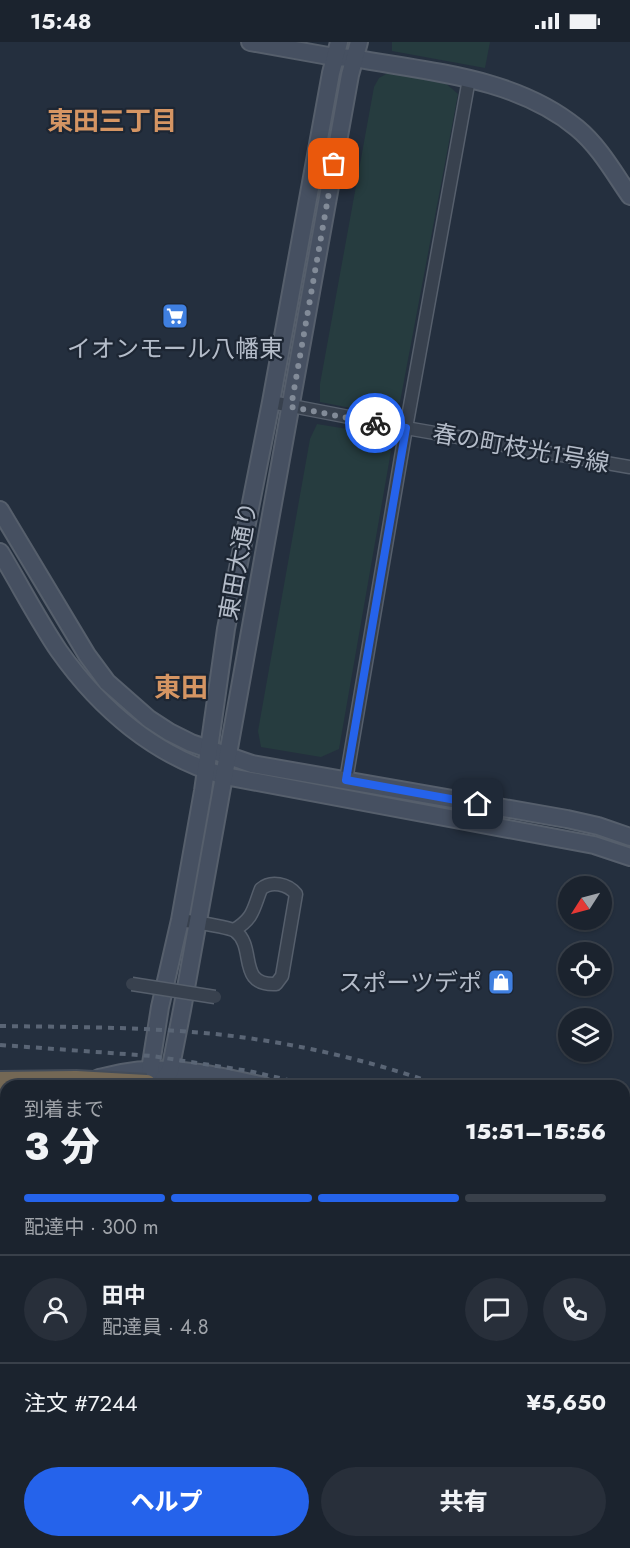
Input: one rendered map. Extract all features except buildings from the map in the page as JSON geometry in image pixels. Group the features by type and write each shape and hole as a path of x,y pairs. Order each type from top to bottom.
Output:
{"highway":[{"path":"112,1080 148,1078"}],"street":[{"path":"250,42 356,50 514,91 550,108 578,129 605,160 630,196"},
{"name":"東田大通り","path":"148,1078 160,1007 180,920 210,749 226,629 337,50"},
{"name":"東田大通り","path":"162,1080 170,1071 198,923 356,50"},
{"path":"346,780 469,79"},
{"name":"春の町枝光1号線","path":"271,402 630,467"},
{"path":"0,510 87,655 107,682 169,732 252,764 567,819 630,837"},
{"path":"0,552 58,650 81,681 113,713 158,747 206,770 225,776 594,845 630,857"},
{"path":"180,920 234,930 242,938 246,947 249,968 254,978 272,984 279,982 282,976 296,894 287,887 270,883 264,886 248,921 234,930"},
{"path":"132,984 215,997"},
{"path":"90,1080 126,1072 148,1078 170,1071 237,1080"},
{"path":"0,1075 15,1080"}],"green space":[{"path":"392,42 490,42 485,68 392,51"},
{"path":"388,73 444,82 458,94 400,402 382,414 320,402 320,384 374,87 379,78"},
{"path":"317,424 378,434 391,451 339,749 321,757 261,747 258,731 310,439"}],"railway":[{"path":"0,1026 135,1029 244,1037 330,1053 424,1080"},
{"path":"0,1045 152,1056 249,1071 288,1080"}],"way so far":[{"path":"334,164 291,407 375,423"}],"place":[{"name":"イオンモール八幡東","path":"175,316"},
{"name":"スポーツデポ","path":"501,982"}],"district":[{"name":"東田三丁目","path":"112,121"},
{"name":"東田","path":"181,687"}],"route":[{"path":"375,423 406,428 346,780 478,804"}]}
